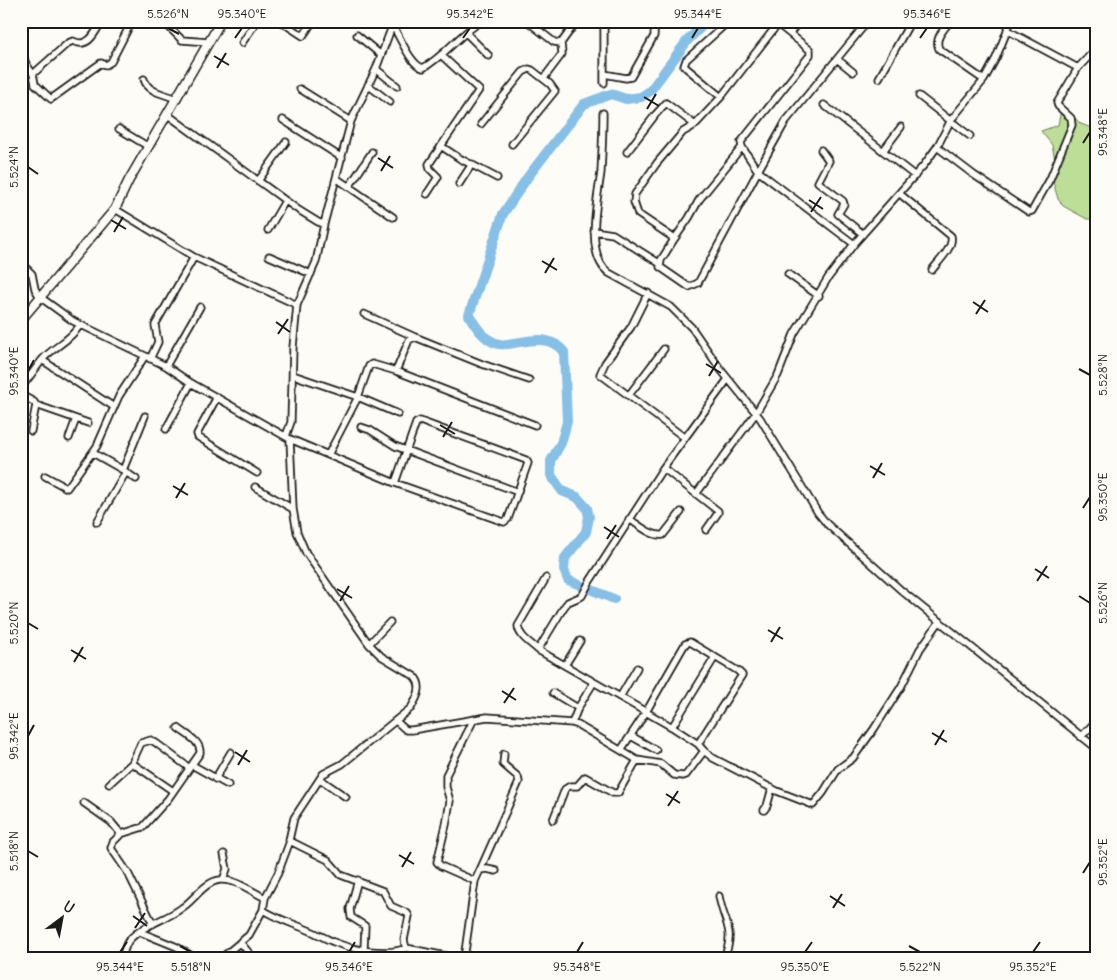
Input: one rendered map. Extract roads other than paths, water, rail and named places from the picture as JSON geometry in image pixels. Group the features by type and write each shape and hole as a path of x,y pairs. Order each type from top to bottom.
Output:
{"main road":[{"path":"21,320 115,209 129,180 221,21"}],"street":[{"path":"33,74 68,43 73,41 78,44 86,43 102,21"},
{"path":"21,49 26,64 33,74 35,84 49,98 54,98 101,63 106,65 111,62 132,21"},
{"path":"163,21 182,40 209,42"},
{"path":"242,43 257,21"},
{"path":"280,21 303,36 313,21"},
{"path":"392,22 412,59 420,68 431,64 466,33 471,23 482,21"},
{"path":"527,21 554,42 561,43"},
{"path":"544,78 562,54 561,43 577,21"},
{"path":"604,21 604,84"},
{"path":"604,74 626,78 631,77 654,36 655,21"},
{"path":"721,97 684,66 686,60 729,21"},
{"path":"790,32 799,21"},
{"path":"594,231 612,234 660,263 662,269 689,286 697,284 786,121 868,21"},
{"path":"878,78 911,21"},
{"path":"950,21 937,39 939,49 984,80"},
{"path":"696,494 756,413 778,375 794,334 819,296 828,278 854,244 915,176 937,147 951,120 984,80 996,58 1011,21"},
{"path":"220,959 249,935 263,910 265,898 278,873 290,841 294,818 325,772 342,764 376,735 396,722 411,708 418,698 420,686 418,680 381,656 369,644 306,553 297,532 293,509 288,437 291,422 297,306 316,262 351,120 376,69 392,22"},
{"path":"673,241 669,234 638,214 634,202 635,194 657,162 683,132 695,125 721,97 776,23 790,32 810,50 810,55 741,142 742,147 758,171 854,244"},
{"path":"1007,30 1078,68"},
{"path":"466,33 489,56"},
{"path":"357,35 381,55"},
{"path":"937,147 974,175 1029,212 1032,212 1050,179 1072,124 1071,118 1056,103 1078,68 1096,50"},
{"path":"427,194 438,177 429,164 479,90 441,55"},
{"path":"837,59 854,72"},
{"path":"376,69 397,86"},
{"path":"481,124 526,70 532,70 554,88 554,94 512,144"},
{"path":"144,79 145,85 150,89 177,99"},
{"path":"368,86 390,102"},
{"path":"300,89 351,120"},
{"path":"919,96 970,136"},
{"path":"627,152 666,103 695,125"},
{"path":"824,105 915,176"},
{"path":"603,113 603,146 594,231 600,263 604,269 648,293 681,315 728,379 756,413 818,513 827,524 887,578 987,662 1096,748"},
{"path":"168,115 285,201 324,224"},
{"path":"283,120 342,158"},
{"path":"883,151 900,127"},
{"path":"119,129 149,147"},
{"path":"258,180 286,142"},
{"path":"441,146 498,178"},
{"path":"660,263 699,200 742,147"},
{"path":"821,150 829,161 818,182 843,201 838,215 863,234"},
{"path":"349,187 372,152"},
{"path":"459,184 472,164"},
{"path":"336,178 393,217"},
{"path":"900,194 951,236 950,245 932,270"},
{"path":"268,230 285,201"},
{"path":"115,209 194,256 297,306"},
{"path":"45,476 67,488 97,446 119,396 158,342 155,325 194,256"},
{"path":"269,256 311,274"},
{"path":"21,263 32,274 35,289 40,298 80,325 166,366 192,383 288,437 395,483 504,522 508,519 528,466 528,461 420,421 416,423 395,483"},
{"path":"788,274 819,296"},
{"path":"648,293 631,327 600,371 600,374 685,438"},
{"path":"166,366 200,308"},
{"path":"364,314 482,364 529,380"},
{"path":"21,388 48,353 70,338 80,325"},
{"path":"396,372 409,340 415,337"},
{"path":"630,395 664,349"},
{"path":"42,360 114,407"},
{"path":"328,455 358,397 370,364 396,372 535,425"},
{"path":"293,375 358,397 398,414"},
{"path":"538,650 568,602 579,598 583,594 663,468 728,379"},
{"path":"166,429 192,383"},
{"path":"21,395 36,405 88,423"},
{"path":"218,397 197,434 198,437 257,472"},
{"path":"31,431 36,405"},
{"path":"98,522 124,471 145,416"},
{"path":"69,438 76,419"},
{"path":"361,427 370,430 389,444 518,492"},
{"path":"92,453 136,478"},
{"path":"663,468 718,512 706,530"},
{"path":"255,487 293,509"},
{"path":"629,519 660,536 663,535 681,512"},
{"path":"546,578 518,626 523,637 538,650 672,726 698,744 704,752 713,758 775,790 808,804 814,804 838,769 853,758 884,714 901,687 920,649 940,621"},
{"path":"369,644 390,622"},
{"path":"565,665 580,641"},
{"path":"621,750 646,712 687,642 695,644 742,675 698,744"},
{"path":"672,726 715,657"},
{"path":"620,696 637,668"},
{"path":"572,723 578,708 594,682"},
{"path":"553,693 578,708"},
{"path":"396,722 406,730 487,717 572,723 637,760 661,764 674,775 683,776 692,768 704,752"},
{"path":"474,719 446,775 446,787 450,801 437,862 441,866 475,880"},
{"path":"1082,737 1096,721"},
{"path":"153,924 128,873 111,848 113,842 121,834 143,827 163,805 200,753 198,744 178,728"},
{"path":"631,736 656,750"},
{"path":"109,784 132,763 141,743 151,740 190,766 228,785"},
{"path":"215,779 231,752"},
{"path":"263,910 284,922 334,942 364,950 386,952 399,951 406,948 437,956 463,959 469,931 475,880 519,782 518,778 503,764 504,754"},
{"path":"553,820 565,789 570,786 577,786 585,777 613,793 618,793 637,760"},
{"path":"132,763 173,791"},
{"path":"320,779 346,797"},
{"path":"764,810 775,790"},
{"path":"84,803 111,822 121,834"},
{"path":"290,841 328,860 341,875 383,891 391,906 408,914 404,940 406,948"},
{"path":"223,880 227,869 224,854"},
{"path":"480,870 496,871"},
{"path":"122,959 129,939 148,925 182,908 210,883 223,880 231,881 265,898"},
{"path":"358,880 350,909 351,917 365,926 364,950"},
{"path":"719,896 721,909 730,928 730,945 724,959"},
{"path":"140,932 177,947 196,959"},
{"path":"240,942 254,959"}],"waterway":[{"path":"614,599 568,580 564,570 565,558 586,532 589,517 587,508 577,497 562,491 551,475 551,461 561,443 567,422 564,352 553,343 541,340 499,344 489,340 474,324 469,315 503,214 527,178 584,104 611,94 626,99 641,97 650,91 687,41 707,21"}]}
